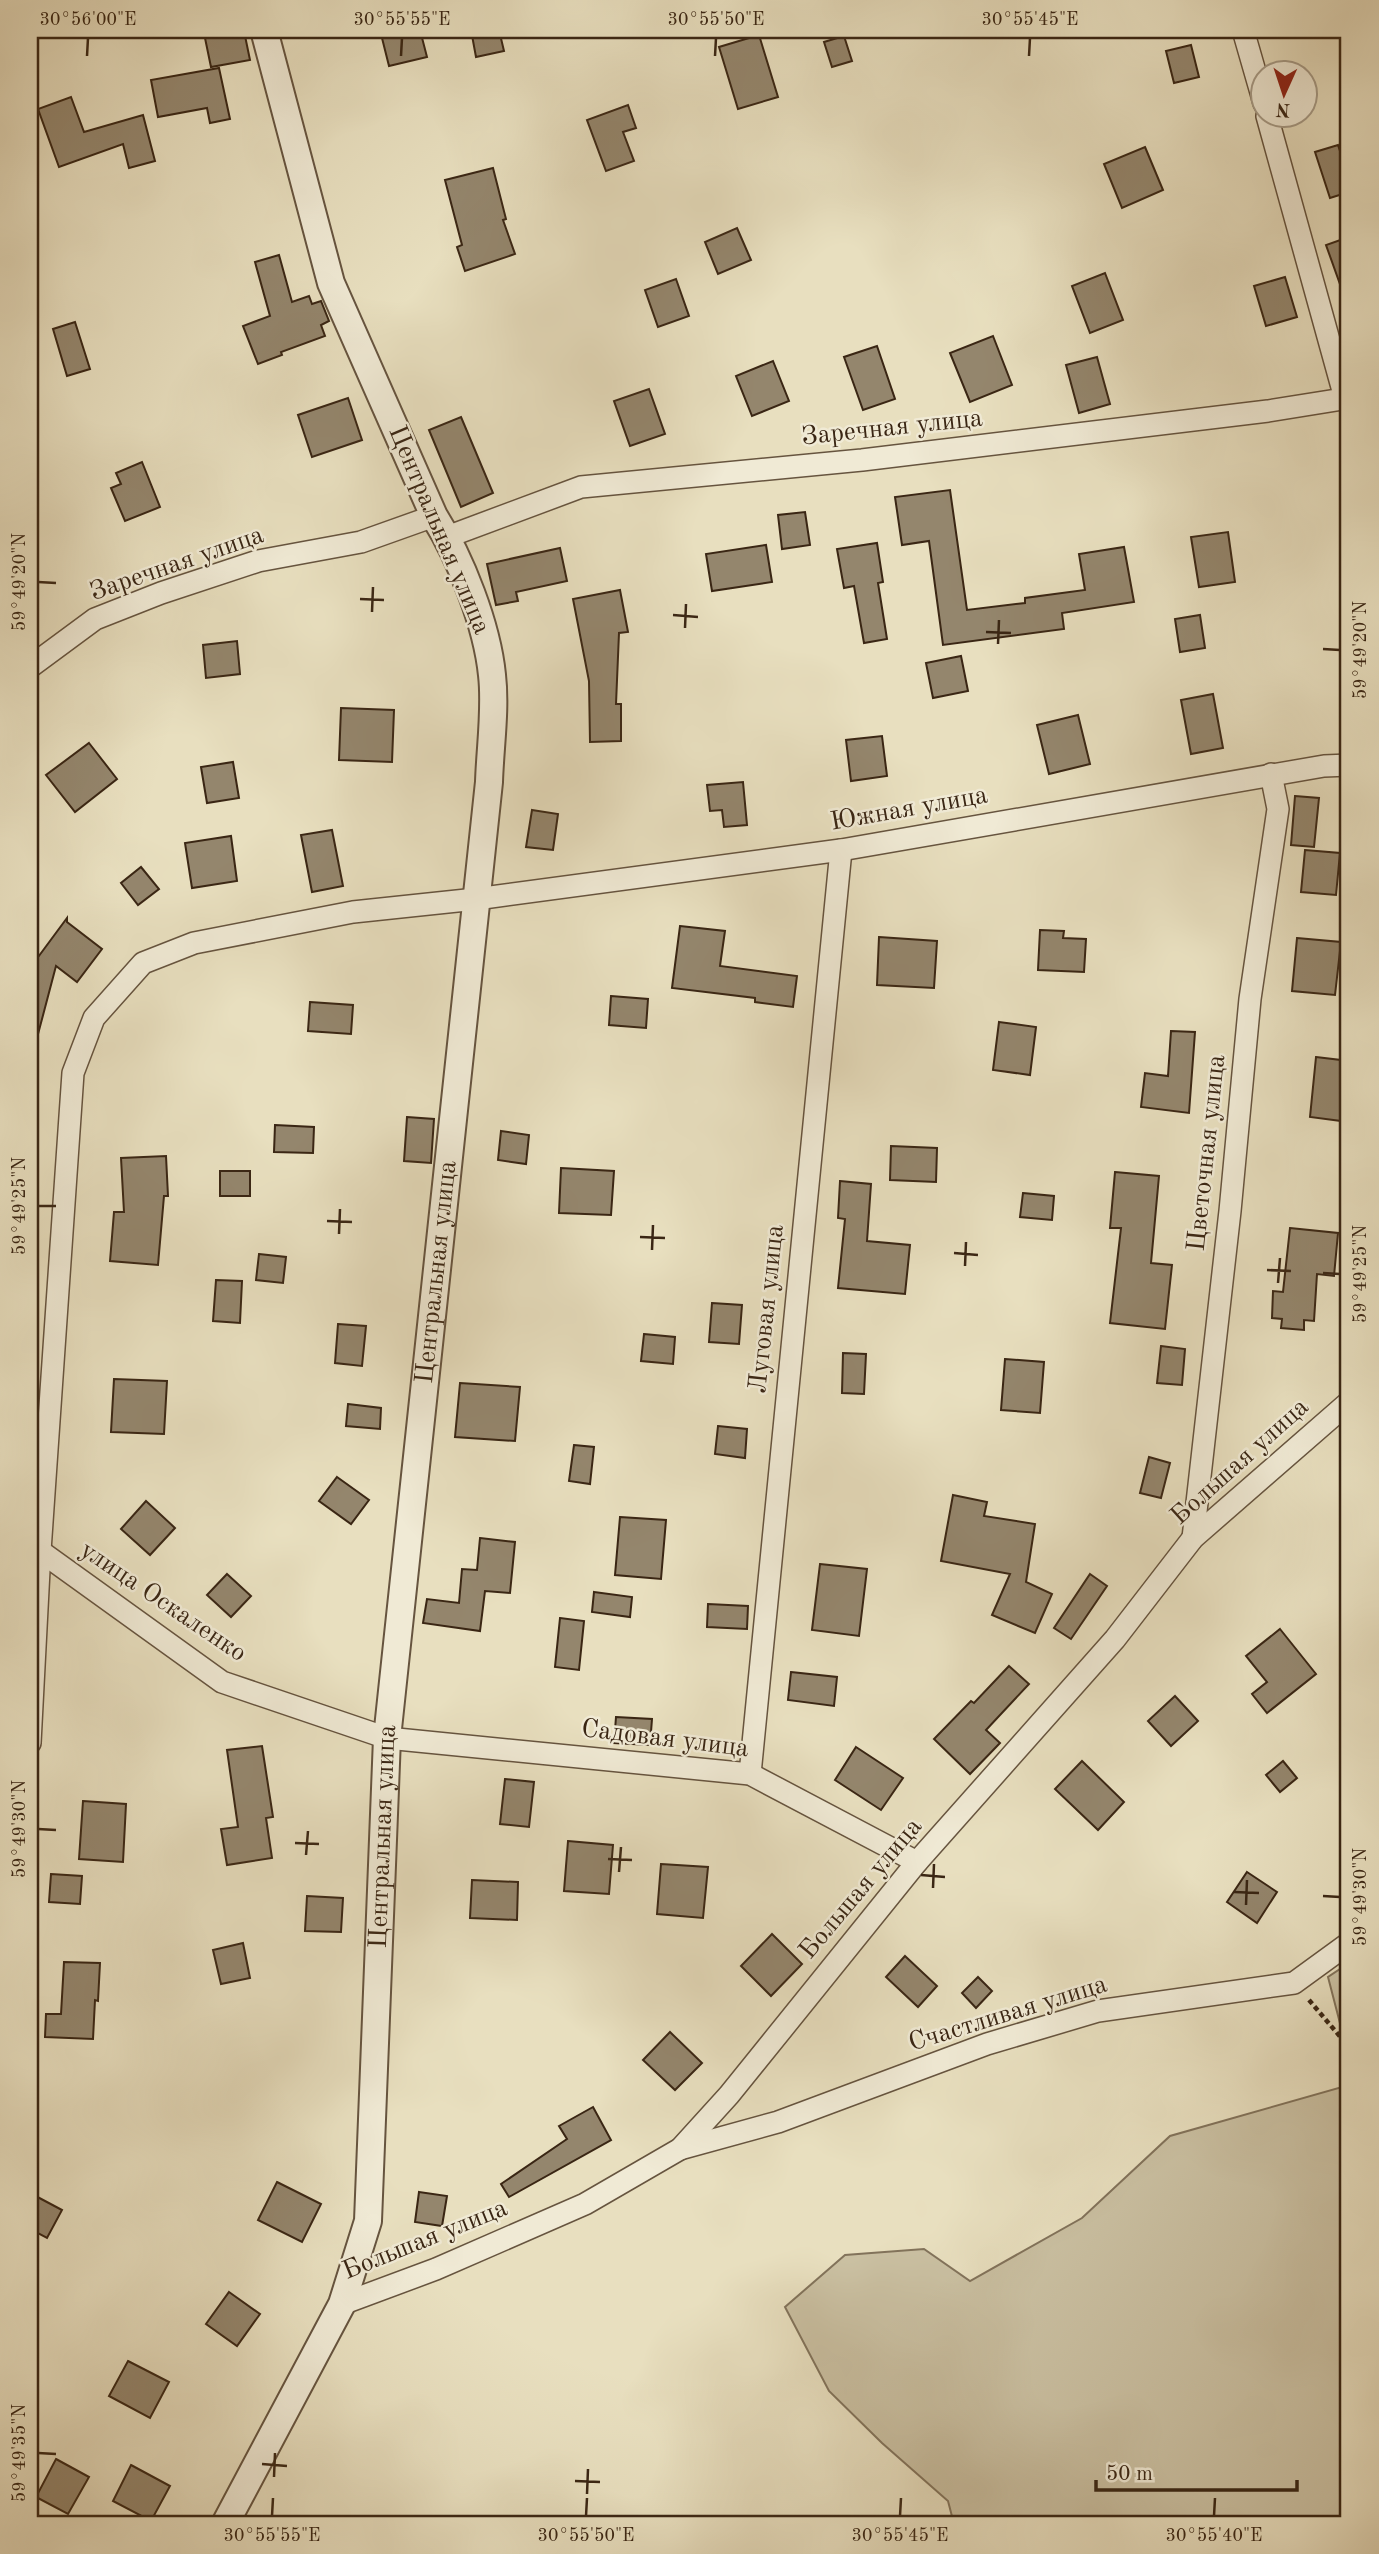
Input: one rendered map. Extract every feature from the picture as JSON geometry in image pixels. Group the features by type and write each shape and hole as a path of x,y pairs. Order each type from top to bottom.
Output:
{"street":[{"name":"Центральная улица","path":"225,2524 342,2304 368,2221 387,1738 489,782 493,678 487,637 441,526 331,283 264,30"},
{"path":"1243,30 1252,60"},
{"path":"1271,130 1347,398"},
{"name":"Заречная улица","path":"30,667 95,619 160,593 258,561 441,526 581,487 862,460 1268,411 1347,398"},
{"name":"Южная улица","path":"30,1743 35,1550 73,1073 94,1018 143,963 194,943 353,912 476,899 841,850 1324,765 1349,765"},
{"name":"Цветочная улица","path":"1193,1538 1230,1211 1250,999 1278,809 1271,774"},
{"name":"Луговая улица","path":"750,1774 841,850"},
{"name":"Большая улица","path":"342,2304 436,2269 585,2204 680,2149 729,2095 917,1862 1115,1639 1193,1538 1349,1402"},
{"name":"улица Оскаленко","path":"35,1550 222,1682 387,1738"},
{"name":"Садовая улица","path":"387,1738 750,1774 917,1862"},
{"name":"Счастливая улица","path":"680,2149 778,2122 987,2044 1098,2011 1294,1983 1349,1943"}],"path":[{"path":"1294,1983 1349,2047"}],"shaded area":[{"path":"1349,1963 1349,2058 1328,1977"},
{"path":"1349,2085 1349,2524 954,2524 948,2501 882,2443 829,2391 785,2307 845,2255 924,2249 970,2281 1082,2218 1170,2136"}],"building":[{"path":"380,30 420,30 427,57 389,66"},
{"path":"471,30 499,30 504,51 476,57"},
{"path":"244,31 250,60 211,67 205,38"},
{"path":"759,35 778,97 738,109 719,47"},
{"path":"844,36 852,61 832,67 824,42"},
{"path":"1191,45 1199,77 1174,83 1166,51"},
{"path":"219,68 230,119 210,123 207,108 158,117 151,80"},
{"path":"71,97 84,132 143,115 155,161 129,168 123,144 59,167 38,109"},
{"path":"628,105 636,128 623,132 634,161 606,171 587,120"},
{"path":"1338,145 1349,178 1349,192 1330,198 1315,152"},
{"path":"1145,147 1163,190 1122,208 1104,164"},
{"path":"493,168 506,219 503,220 515,254 465,271 457,247 462,245 445,180"},
{"path":"737,228 751,260 718,274 705,242"},
{"path":"1349,237 1349,301 1346,301 1326,245"},
{"path":"279,255 292,302 309,296 312,304 321,301 329,321 321,325 325,336 281,352 282,355 258,364 243,326 270,316 255,262"},
{"path":"1105,273 1123,320 1090,333 1072,286"},
{"path":"1285,277 1297,317 1266,326 1254,286"},
{"path":"676,279 689,316 658,327 645,290"},
{"path":"75,322 90,369 67,376 53,329"},
{"path":"993,336 1012,385 970,402 950,353"},
{"path":"877,346 895,399 863,410 844,357"},
{"path":"1097,357 1110,404 1079,413 1066,365"},
{"path":"773,361 789,401 752,416 736,376"},
{"path":"649,389 665,434 630,446 614,401"},
{"path":"348,398 362,440 312,457 298,415"},
{"path":"461,417 493,493 461,507 429,430"},
{"path":"142,462 160,507 125,521 111,488 121,484 116,473"},
{"path":"950,490 967,610 1025,603 1025,598 1085,590 1079,554 1124,547 1134,602 1062,613 1064,629 943,645 929,541 902,545 895,497"},
{"path":"805,512 810,545 782,549 778,515"},
{"path":"1228,532 1235,582 1199,587 1191,537"},
{"path":"877,543 883,582 878,583 887,639 864,643 854,586 844,588 837,549"},
{"path":"766,545 772,582 712,591 706,554"},
{"path":"560,548 567,581 516,592 518,601 496,605 487,564"},
{"path":"620,590 628,632 619,633 616,704 621,704 621,741 590,742 589,681 573,599"},
{"path":"1200,615 1205,648 1180,652 1175,619"},
{"path":"237,641 240,674 206,678 203,645"},
{"path":"961,656 968,691 933,698 926,663"},
{"path":"1213,694 1223,748 1191,754 1181,700"},
{"path":"341,708 394,710 392,762 339,760"},
{"path":"1078,715 1090,764 1049,774 1037,725"},
{"path":"882,736 887,776 851,781 846,740"},
{"path":"89,743 117,779 75,812 46,775"},
{"path":"233,762 239,798 207,803 201,767"},
{"path":"743,782 747,825 724,827 722,810 710,811 707,785"},
{"path":"1295,796 1319,798 1314,847 1291,845"},
{"path":"532,810 558,814 553,850 526,847"},
{"path":"332,830 343,886 312,892 301,835"},
{"path":"231,836 237,881 192,888 185,843"},
{"path":"1305,850 1340,853 1336,895 1301,892"},
{"path":"141,867 159,889 138,905 121,883"},
{"path":"67,918 67,922 102,949 77,982 56,966 37,1038 30,1037 30,968"},
{"path":"680,926 725,931 720,966 797,976 793,1007 755,1002 755,998 672,988"},
{"path":"1040,930 1064,931 1063,938 1086,939 1084,972 1038,970"},
{"path":"879,937 937,941 934,988 877,985"},
{"path":"1297,938 1341,942 1335,995 1292,991"},
{"path":"611,996 648,999 646,1028 609,1025"},
{"path":"310,1002 353,1005 351,1034 308,1031"},
{"path":"999,1022 1036,1027 1030,1075 993,1070"},
{"path":"1171,1031 1195,1032 1189,1113 1141,1107 1145,1073 1168,1076"},
{"path":"1316,1057 1349,1061 1349,1122 1310,1117"},
{"path":"407,1117 434,1119 431,1163 404,1161"},
{"path":"275,1125 314,1127 313,1153 274,1152"},
{"path":"501,1131 529,1135 526,1164 498,1160"},
{"path":"891,1146 937,1148 936,1182 890,1180"},
{"path":"166,1156 168,1196 164,1196 158,1265 110,1261 114,1212 124,1212 121,1158"},
{"path":"561,1168 614,1171 611,1215 559,1213"},
{"path":"220,1171 250,1171 250,1196 220,1196"},
{"path":"1115,1172 1159,1176 1151,1263 1172,1265 1165,1329 1110,1323 1121,1228 1110,1228"},
{"path":"840,1181 871,1184 867,1241 910,1245 905,1294 838,1288 845,1219 838,1218"},
{"path":"1023,1193 1054,1196 1052,1220 1020,1217"},
{"path":"1290,1228 1338,1233 1334,1276 1317,1274 1314,1321 1304,1320 1304,1330 1281,1328 1282,1319 1272,1318 1273,1291 1283,1292"},
{"path":"259,1254 286,1257 283,1283 256,1280"},
{"path":"216,1280 242,1281 240,1323 213,1321"},
{"path":"712,1303 742,1305 739,1344 709,1342"},
{"path":"338,1324 366,1326 362,1366 335,1363"},
{"path":"644,1334 675,1337 673,1364 641,1361"},
{"path":"1161,1346 1185,1349 1182,1385 1157,1383"},
{"path":"843,1353 866,1354 864,1394 842,1393"},
{"path":"1005,1359 1044,1362 1040,1413 1001,1410"},
{"path":"114,1379 167,1381 164,1434 111,1432"},
{"path":"460,1383 520,1387 515,1441 455,1437"},
{"path":"348,1404 381,1408 380,1429 346,1426"},
{"path":"718,1426 747,1429 745,1458 715,1454"},
{"path":"574,1445 594,1447 590,1484 569,1481"},
{"path":"1149,1457 1170,1463 1161,1498 1140,1493"},
{"path":"337,1477 369,1500 351,1524 319,1501"},
{"path":"953,1495 987,1502 984,1516 1035,1524 1026,1582 1052,1594 1035,1633 992,1615 1010,1574 941,1561"},
{"path":"146,1501 175,1528 150,1555 121,1529"},
{"path":"620,1517 666,1520 661,1579 615,1575"},
{"path":"480,1538 515,1542 510,1593 485,1591 480,1631 423,1623 427,1599 459,1603 462,1569 477,1570"},
{"path":"820,1564 867,1569 859,1636 812,1630"},
{"path":"227,1574 251,1596 231,1617 207,1595"},
{"path":"1090,1574 1107,1586 1071,1639 1054,1628"},
{"path":"594,1592 632,1597 630,1617 592,1612"},
{"path":"708,1604 748,1606 747,1629 707,1627"},
{"path":"560,1618 584,1621 579,1670 555,1667"},
{"path":"1280,1629 1316,1674 1267,1713 1252,1694 1267,1682 1246,1656"},
{"path":"1009,1666 1029,1684 986,1730 1000,1743 970,1774 934,1739 971,1701 974,1703"},
{"path":"791,1672 837,1677 834,1706 788,1700"},
{"path":"1175,1696 1198,1721 1171,1746 1148,1721"},
{"path":"616,1717 652,1719 650,1745 614,1743"},
{"path":"262,1746 273,1817 266,1818 272,1858 227,1865 221,1829 238,1827 227,1750"},
{"path":"856,1747 903,1778 881,1810 835,1780"},
{"path":"1082,1761 1124,1802 1098,1830 1055,1789"},
{"path":"1283,1761 1297,1778 1280,1792 1266,1775"},
{"path":"505,1779 534,1782 529,1827 500,1824"},
{"path":"83,1801 126,1804 123,1862 79,1859"},
{"path":"568,1841 613,1845 609,1894 564,1891"},
{"path":"661,1864 708,1867 703,1918 657,1914"},
{"path":"1247,1872 1277,1892 1257,1923 1227,1902"},
{"path":"51,1874 82,1876 80,1904 49,1902"},
{"path":"472,1880 518,1882 517,1920 470,1918"},
{"path":"307,1896 343,1898 341,1932 305,1931"},
{"path":"772,1934 802,1964 771,1996 741,1966"},
{"path":"243,1943 250,1978 221,1984 213,1950"},
{"path":"905,1956 937,1986 918,2007 886,1977"},
{"path":"64,1962 100,1963 93,2039 45,2037 46,2014 61,2014"},
{"path":"978,1977 992,1991 976,2008 962,1993"},
{"path":"670,2032 702,2063 675,2090 643,2060"},
{"path":"593,2107 611,2140 509,2197 501,2184 567,2139 559,2126"},
{"path":"277,2182 321,2204 302,2242 258,2220"},
{"path":"419,2192 447,2196 442,2226 415,2222"},
{"path":"30,2193 62,2210 47,2238 30,2229"},
{"path":"229,2292 260,2314 237,2346 206,2324"},
{"path":"128,2361 169,2382 150,2418 109,2396"},
{"path":"56,2459 89,2477 68,2514 36,2497"},
{"path":"131,2465 170,2486 151,2521 113,2501"}]}
